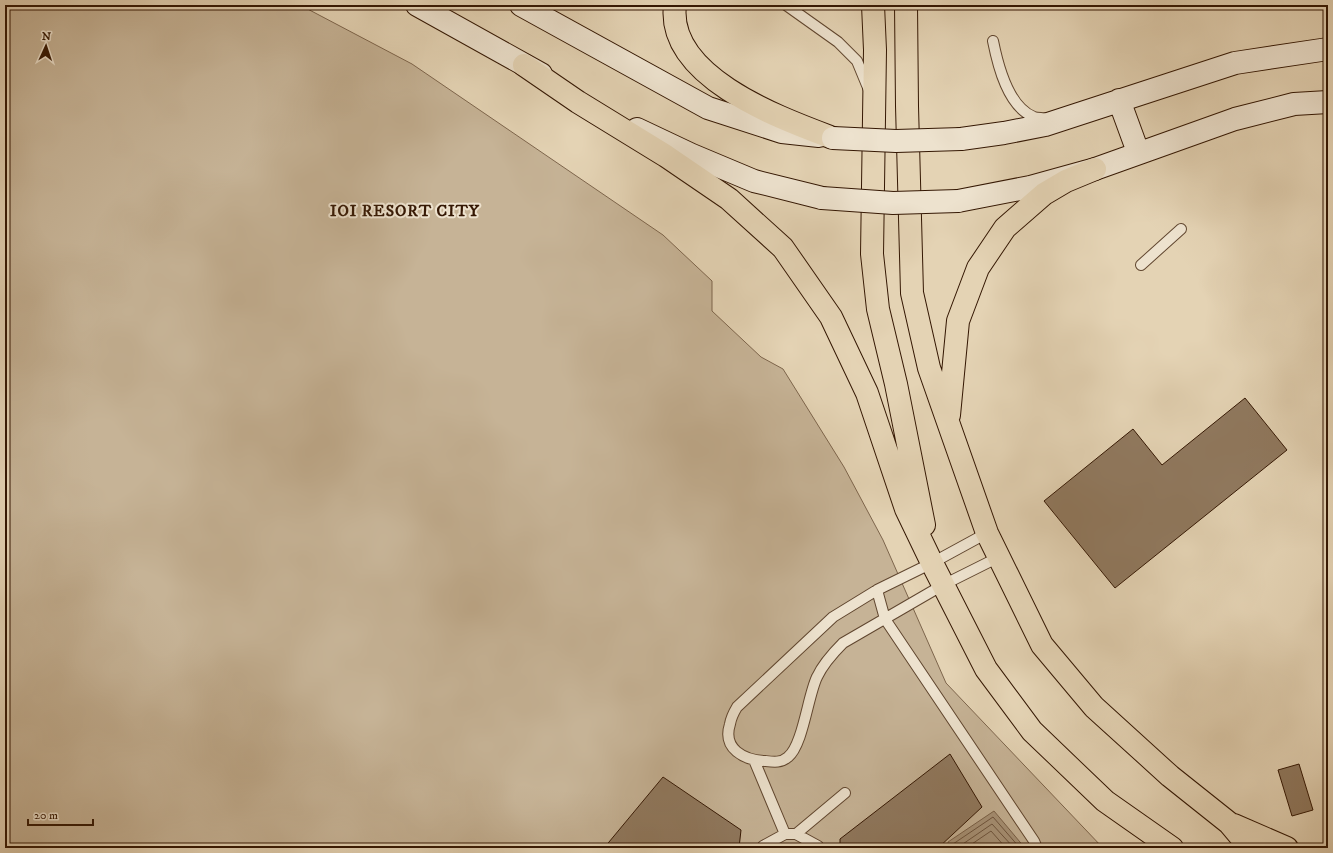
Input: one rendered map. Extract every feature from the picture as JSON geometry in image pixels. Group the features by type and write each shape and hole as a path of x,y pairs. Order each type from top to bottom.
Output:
{"main road":[{"path":"674,5 679,39 693,59 711,78 734,94 764,110 833,138"},
{"path":"873,5 875,50 872,254 878,309 896,384 932,563"},
{"path":"906,5 912,293 929,368 987,533 1042,645 1094,707 1170,776 1229,823 1250,848"},
{"path":"524,65 578,102 666,156 729,199 783,248 831,317 867,393 906,509 986,669 1032,731 1105,801 1172,848"},
{"path":"948,423 958,322 978,268 1004,228 1044,194 1066,180 1095,169"},
{"path":"1229,823 1287,848"}],"street":[{"path":"417,5 633,127 692,155 754,181 822,198 893,203 958,201 1030,187 1095,169 1138,152 1235,119 1294,104 1328,102"},
{"path":"521,5 708,108 782,132 833,138 896,141 961,139 1004,133 1045,125 1235,64 1328,49"},
{"path":"1119,100 1138,152"}],"lane":[{"path":"786,5 838,42 856,61 874,103"},
{"path":"993,41 998,66 1008,89 1018,106 1034,117 1057,120"},
{"path":"1141,265 1181,229"},
{"path":"987,533 932,563 877,590 833,617 737,707 729,725 729,738 734,749 741,755 754,760 783,761 790,756 798,741 816,677 830,657 843,643 943,585 1000,557"},
{"path":"877,590 885,619 1037,848"},
{"path":"754,760 791,834 818,846 819,848"},
{"path":"763,848 763,846 791,834 845,793"}],"shaded area":[{"path":"5,5 300,5 412,64 663,235 712,281 712,311 761,357 783,369 844,467 883,540 946,683 1103,848 5,848"}],"water":[{"path":"994,811 1025,848 948,848 948,842"}],"building":[{"path":"1245,398 1287,450 1115,588 1044,501 1133,429 1162,465"},
{"path":"950,754 982,807 938,848 840,848 840,839"},
{"path":"1299,764 1313,810 1292,816 1278,770"},
{"path":"663,777 741,830 739,848 604,848"}],"district":[{"name":"IOI RESORT CITY","path":"405,211"}]}
